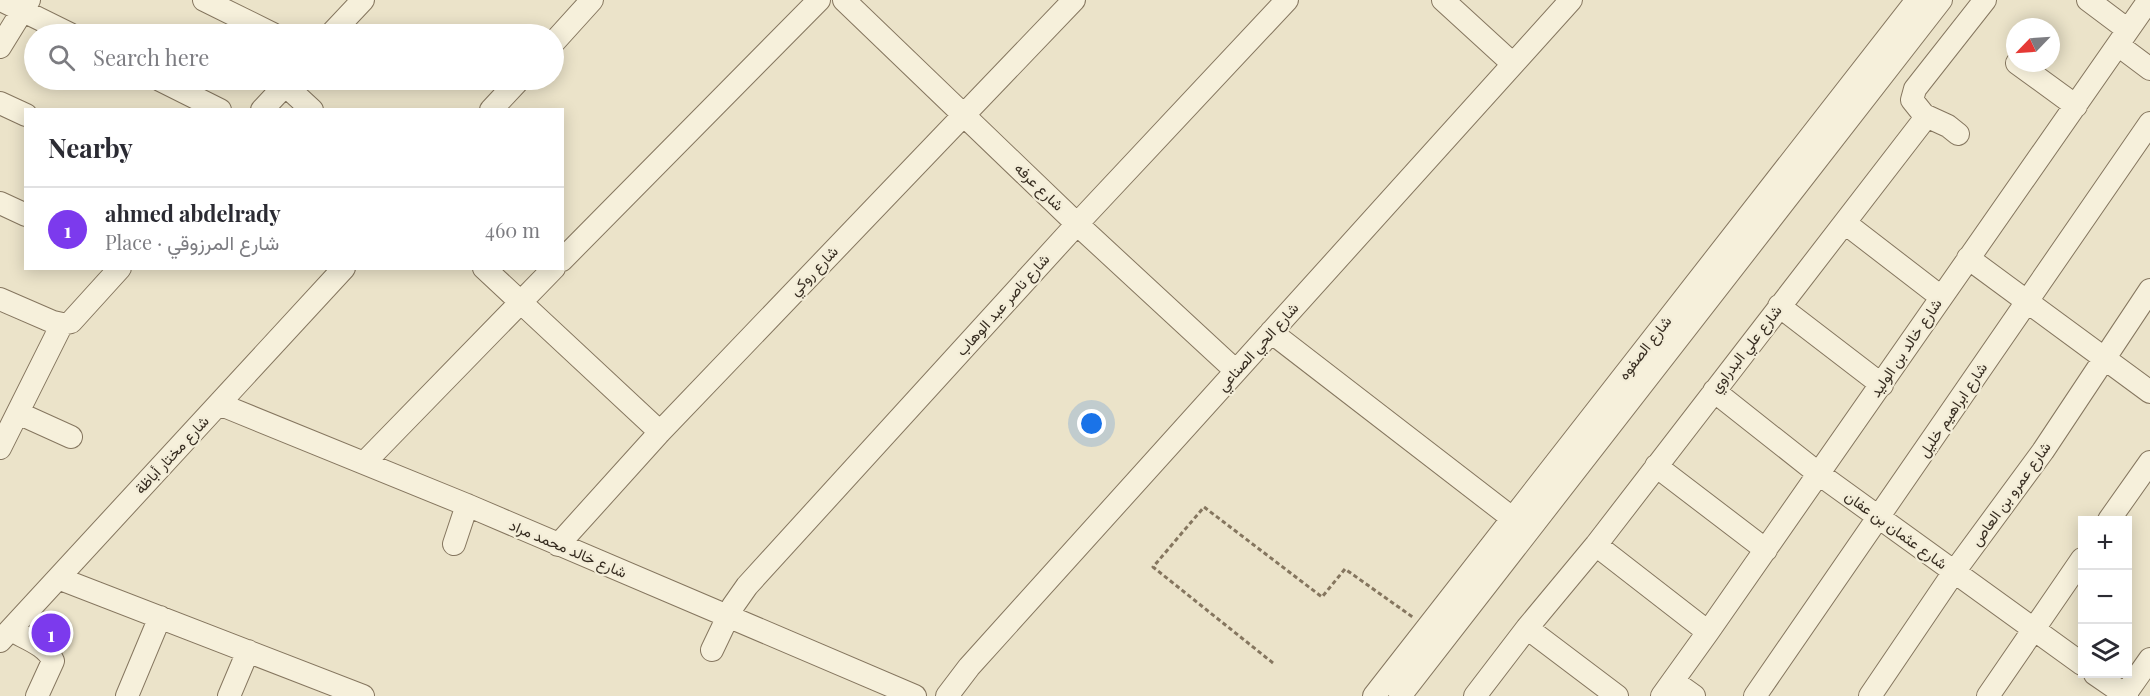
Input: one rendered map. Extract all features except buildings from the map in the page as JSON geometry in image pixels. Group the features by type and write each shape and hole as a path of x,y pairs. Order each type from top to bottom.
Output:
{"street":[{"path":"1,0 26,5 55,24"},
{"path":"204,0 253,24"},
{"path":"341,24 363,0"},
{"path":"564,31 592,0"},
{"path":"564,258 819,0"},
{"name":"شارع عرفه","path":"844,0 1077,224 1236,371"},
{"name":"شارع روكي","path":"558,545 660,432 1074,0"},
{"name":"شارع ناصر عبد الوهاب","path":"712,650 747,586 1077,224 1287,0"},
{"path":"1443,0 1514,64"},
{"name":"شارع الحي الصناعي","path":"947,696 969,667 1571,0"},
{"name":"شارع الصفوه","path":"1400,696 1521,525 1917,0"},
{"name":"شارع الصفوه","path":"1374,696 1428,628 1521,525 1941,0"},
{"path":"1958,134 1948,126 1924,115 1912,100 1915,89 1985,0"},
{"path":"2088,0 2150,69"},
{"name":"شارع خالد بن الوليد","path":"1667,688 1766,550 2149,0"},
{"path":"0,47 26,5"},
{"path":"2029,72 2076,106"},
{"path":"180,90 216,108"},
{"path":"264,108 281,90"},
{"path":"295,90 310,108"},
{"path":"493,108 510,90"},
{"path":"0,103 24,115"},
{"name":"شارع علي البدراوي","path":"1475,696 1527,628 1596,545 1845,223 1923,122 1924,115"},
{"name":"شارع ابراهيم خليل","path":"1755,696 2150,123"},
{"path":"0,203 24,214"},
{"path":"1845,223 1941,297"},
{"path":"1968,258 2150,392"},
{"path":"0,299 58,323 71,322 118,270"},
{"name":"شارع مختار أباظة","path":"5,636 342,270"},
{"path":"486,270 660,432"},
{"path":"364,463 552,270"},
{"name":"شارع عمرو بن العاص","path":"1870,696 1954,572 2043,451 2103,357 2150,290"},
{"path":"1779,306 1882,384"},
{"path":"0,448 58,323"},
{"path":"1271,332 1521,525"},
{"name":"شارع عثمان بن عفان","path":"1714,391 1819,474 2078,661"},
{"name":"شارع خالد محمد مراد","path":"219,404 467,505 915,696"},
{"path":"18,413 71,437"},
{"path":"2112,516 2150,462"},
{"path":"1656,466 1766,550"},
{"path":"454,544 467,505"},
{"path":"1596,545 1708,632"},
{"path":"1988,696 2078,565"},
{"path":"58,578 248,651 332,690 363,696"},
{"path":"127,696 160,617"},
{"path":"1527,628 1617,696"},
{"path":"5,636 46,650 52,657 53,661 37,696"},
{"path":"229,696 248,651"},
{"path":"2100,678 2125,696 2150,659"},
{"path":"1667,688 1694,696"}],"path":[{"path":"1273,663 1153,567 1204,507 1322,597 1344,569 1428,628"}],"place":[{"name":"ahmed abdelrady","path":"51,633"}]}
